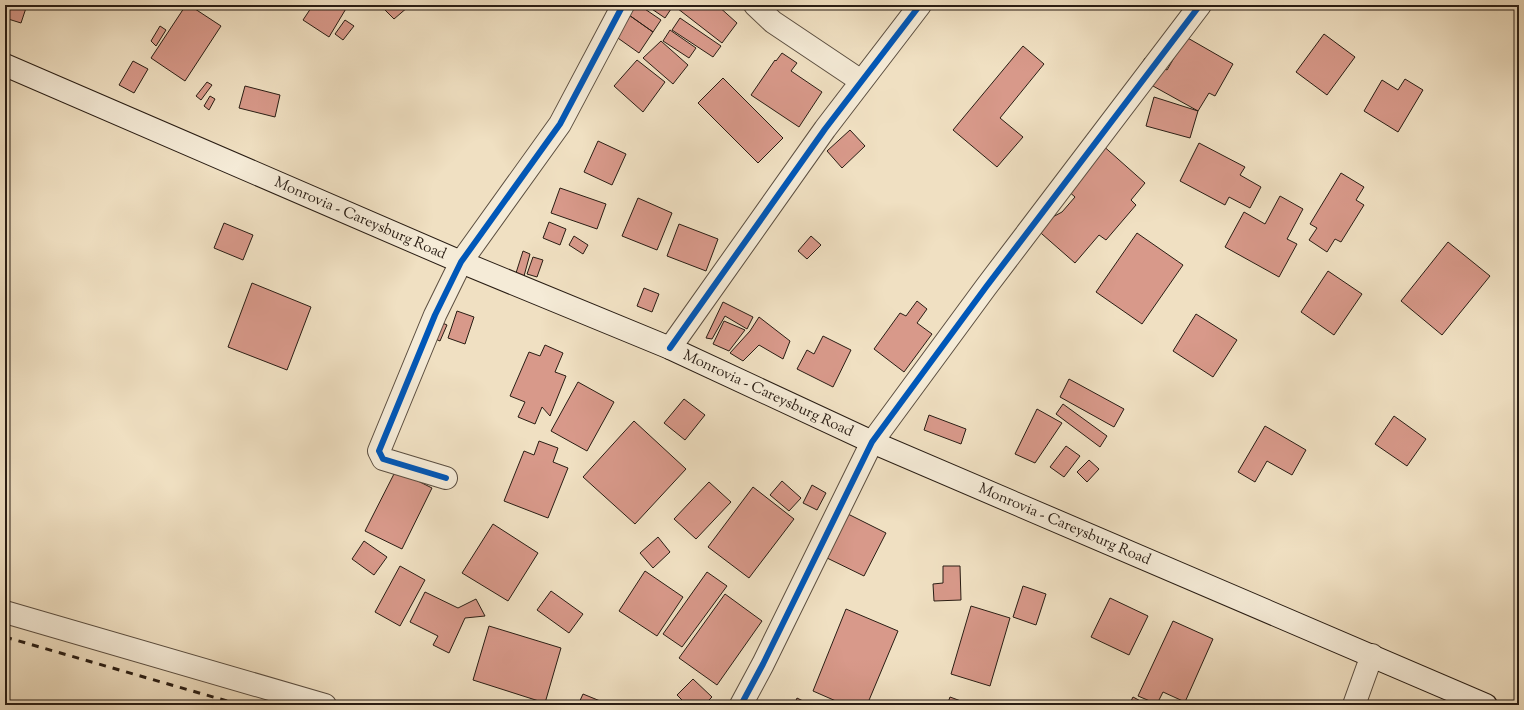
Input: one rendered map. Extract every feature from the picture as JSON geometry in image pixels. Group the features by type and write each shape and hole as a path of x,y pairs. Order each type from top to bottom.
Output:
{"street":[{"path":"446,478 383,459 379,451 435,315 462,262 560,124 623,5"},
{"path":"755,5 773,22 861,81"},
{"path":"670,348 825,129 920,5"},
{"path":"741,705 763,664 872,442 986,287 1200,5"},
{"name":"Monrovia - Careysburg Road","path":"5,65 462,262 670,348 872,442 1486,705"},
{"path":"5,612 325,705"},
{"path":"1354,705 1372,655"}],"building":[{"path":"5,5 27,5 21,23 5,18"},
{"path":"186,5 189,5 221,26 185,81 151,58"},
{"path":"313,5 344,5 347,7 329,37 303,20"},
{"path":"384,5 407,5 408,7 394,19 382,7"},
{"path":"632,5 639,5 661,20 653,32 626,13"},
{"path":"646,5 665,5 671,9 665,18"},
{"path":"673,5 717,5 737,23 722,43"},
{"path":"629,15 653,32 639,53 615,36"},
{"path":"680,18 721,46 713,57 672,30"},
{"path":"345,20 354,26 343,40 335,34"},
{"path":"160,26 166,30 156,46 151,41"},
{"path":"670,30 696,48 689,58 663,41"},
{"path":"1324,34 1355,57 1327,95 1296,72"},
{"path":"1186,37 1233,64 1215,96 1209,93 1198,111 1135,76 1145,58 1167,70"},
{"path":"661,41 688,65 673,84 643,58"},
{"path":"1023,46 1044,64 1000,118 1023,137 997,167 953,130"},
{"path":"782,53 797,63 791,71 822,92 799,127 751,95 775,60 776,61"},
{"path":"637,60 665,82 643,112 614,86"},
{"path":"133,61 148,69 134,93 119,85"},
{"path":"723,78 783,138 758,163 698,103"},
{"path":"1405,79 1423,90 1398,132 1364,111 1382,80 1398,90"},
{"path":"207,82 212,85 201,100 196,96"},
{"path":"245,86 280,95 275,117 239,108"},
{"path":"210,96 215,99 209,110 204,106"},
{"path":"1154,97 1198,111 1190,138 1146,126"},
{"path":"850,130 865,146 842,168 827,151"},
{"path":"598,141 626,154 612,185 584,172"},
{"path":"1100,143 1145,183 1131,200 1136,205 1106,240 1099,235 1075,263 1034,227 1062,212 1075,197 1067,190"},
{"path":"1199,143 1245,167 1240,175 1261,187 1250,208 1229,197 1225,205 1180,181"},
{"path":"1341,173 1364,187 1356,200 1364,205 1341,242 1335,239 1327,252 1309,240 1317,228 1310,224"},
{"path":"560,188 606,204 597,229 551,213"},
{"path":"1280,196 1303,209 1287,239 1297,244 1279,277 1225,247 1244,212 1265,224"},
{"path":"638,198 672,213 657,250 622,236"},
{"path":"549,222 566,229 560,245 543,238"},
{"path":"224,223 253,235 243,260 214,248"},
{"path":"679,224 718,239 706,271 667,256"},
{"path":"1137,233 1183,265 1142,324 1096,292"},
{"path":"574,236 588,245 583,254 569,245"},
{"path":"811,236 821,245 807,259 798,251"},
{"path":"1448,242 1490,276 1442,335 1401,301"},
{"path":"523,251 530,254 524,276 516,273"},
{"path":"533,257 543,260 537,277 527,274"},
{"path":"1328,271 1362,294 1334,335 1301,312"},
{"path":"252,283 311,307 287,370 228,347"},
{"path":"644,288 659,294 652,312 637,306"},
{"path":"917,301 927,309 917,323 932,334 904,372 874,349 900,313 906,316"},
{"path":"723,302 753,317 747,329 725,316 712,339 706,338"},
{"path":"457,311 474,317 465,344 448,338"},
{"path":"1196,314 1237,340 1213,377 1173,351"},
{"path":"759,317 790,341 783,359 759,345 743,361 730,353 750,331"},
{"path":"438,321 447,325 440,341 431,337"},
{"path":"724,321 745,330 729,351 713,344"},
{"path":"823,336 851,350 833,387 797,369 807,350 814,354"},
{"path":"545,345 563,353 555,372 566,376 550,416 542,407 535,424 518,417 525,402 510,396 529,352 540,356"},
{"path":"1069,379 1124,409 1114,427 1060,397"},
{"path":"578,382 614,402 587,451 551,431"},
{"path":"684,399 705,415 685,440 664,423"},
{"path":"1063,404 1107,436 1100,447 1056,414"},
{"path":"1037,409 1062,423 1035,463 1015,454"},
{"path":"929,415 966,429 961,444 924,430"},
{"path":"1394,416 1426,439 1407,466 1375,444"},
{"path":"634,421 686,469 635,524 583,477"},
{"path":"1265,426 1306,450 1292,475 1267,461 1255,482 1238,472"},
{"path":"539,441 558,448 553,462 568,468 548,518 504,501 524,451 534,455"},
{"path":"1066,446 1080,456 1064,477 1050,467"},
{"path":"1089,460 1099,469 1087,482 1077,472"},
{"path":"396,470 432,488 402,549 365,531"},
{"path":"782,481 801,498 789,511 770,495"},
{"path":"709,482 731,502 696,539 674,519"},
{"path":"812,485 826,493 817,510 803,503"},
{"path":"753,487 794,519 749,578 708,547"},
{"path":"846,513 886,533 864,576 825,557"},
{"path":"493,524 538,553 508,601 462,573"},
{"path":"658,537 670,552 653,568 640,553"},
{"path":"364,541 387,557 374,575 352,559"},
{"path":"400,566 425,580 400,626 375,612"},
{"path":"943,566 960,566 961,600 934,601 933,584 943,583"},
{"path":"645,571 683,597 657,636 619,611"},
{"path":"707,572 727,586 682,647 663,634"},
{"path":"1023,586 1046,594 1036,625 1013,617"},
{"path":"551,591 583,614 569,633 537,610"},
{"path":"425,592 458,608 476,599 485,616 465,618 449,653 433,645 438,636 410,622"},
{"path":"725,594 762,621 717,685 679,658"},
{"path":"1110,598 1148,616 1129,655 1091,637"},
{"path":"971,606 1010,618 990,686 951,674"},
{"path":"846,609 898,631 867,705 845,705 813,691"},
{"path":"1173,621 1213,639 1185,702 1163,692 1157,704 1138,696"},
{"path":"489,626 561,648 545,703 473,680"},
{"path":"693,679 712,697 704,705 687,705 677,695"},
{"path":"583,694 610,705 578,705"},
{"path":"950,697 969,704 947,705"},
{"path":"1133,697 1148,705 1129,705"},
{"path":"797,698 811,705 794,705"}],"railway":[{"path":"5,637 241,705"}],"cycle path":[{"path":"446,478 383,459 379,451 435,315 461,262 560,124 623,5"},
{"path":"670,348 825,129 920,5"},
{"path":"741,705 763,664 872,442 986,287 1200,5"}]}
